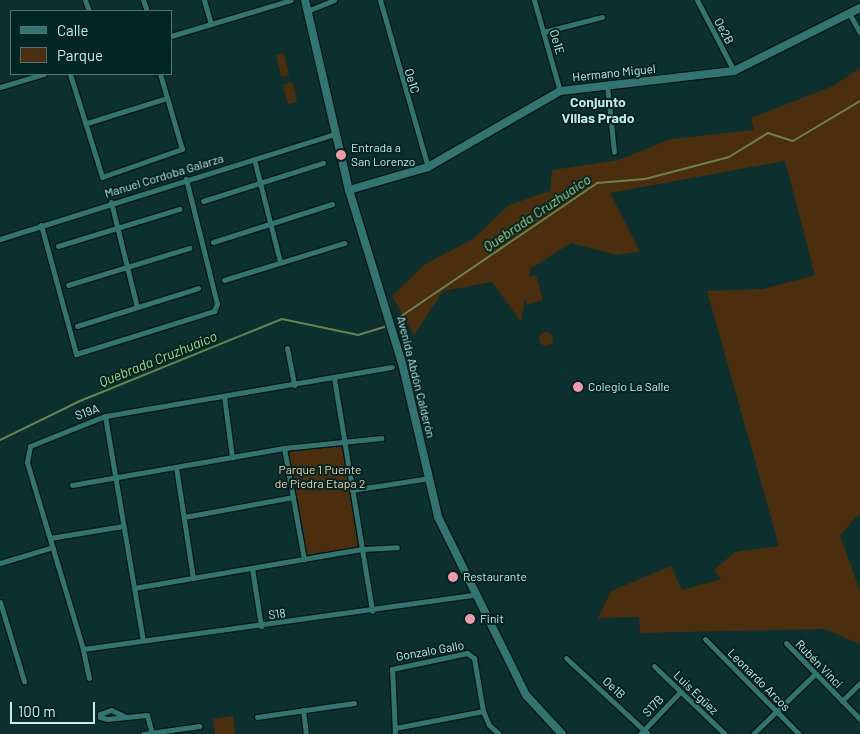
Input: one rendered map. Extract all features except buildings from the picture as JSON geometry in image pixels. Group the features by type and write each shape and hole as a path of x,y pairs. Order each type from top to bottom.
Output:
{"street":[{"path":"204,0 211,24"},
{"path":"172,36 291,0"},
{"name":"Avenida Abdón Calderón","path":"305,0 349,190 363,242 384,294 438,517 474,595 526,695 562,734"},
{"path":"307,11 334,0"},
{"name":"Oe1C","path":"380,0 428,167"},
{"name":"Oe1E","path":"534,0 560,90"},
{"name":"Oe2B","path":"697,0 734,71"},
{"name":"Hermano Miguel","path":"349,190 428,167 560,90 734,71 860,8"},
{"path":"849,14 860,33"},
{"path":"543,32 602,17"},
{"path":"0,87 41,75"},
{"path":"70,75 87,123 102,177 182,149 160,75"},
{"path":"607,86 614,152"},
{"path":"87,123 167,98"},
{"name":"Manuel Cordoba Galarza","path":"0,239 111,202 336,134"},
{"path":"254,159 280,262"},
{"path":"203,201 323,163"},
{"path":"41,225 76,354 205,314 216,310 217,304 186,179"},
{"path":"111,202 137,307"},
{"path":"213,242 332,204"},
{"path":"58,246 179,209"},
{"path":"224,280 344,243"},
{"path":"68,285 189,248"},
{"path":"77,326 198,288"},
{"path":"288,348 294,385"},
{"name":"S19A","path":"88,678 83,649 27,462 27,451 34,442 105,416 392,367"},
{"path":"334,378 346,441 372,611"},
{"path":"224,396 232,457"},
{"path":"105,416 143,640"},
{"path":"72,485 284,448 381,438"},
{"path":"284,448 304,559"},
{"path":"176,467 193,578"},
{"path":"352,490 430,478"},
{"path":"184,517 293,497"},
{"path":"50,538 123,526"},
{"path":"0,563 53,547"},
{"path":"134,588 362,549 397,547"},
{"path":"252,568 261,626"},
{"name":"S18","path":"83,649 372,611 474,595"},
{"path":"0,602 24,681"},
{"name":"Leonardo Arcos","path":"705,639 800,734"},
{"name":"Rubén Vinci","path":"786,643 860,720"},
{"name":"Gonzalo Gallo","path":"395,731 392,669 427,659 471,654 483,711"},
{"name":"Oe1B","path":"566,658 644,733"},
{"name":"Luis Egüez","path":"654,666 725,734"},
{"path":"753,734 815,674"},
{"path":"842,702 860,683"},
{"name":"S17B","path":"644,733 680,692"},
{"path":"257,717 354,703"},
{"path":"303,710 306,734"},
{"path":"395,731 483,711 488,725 499,734"},
{"path":"124,716 147,715 152,733"},
{"path":"143,734 199,726"}],"green space":[{"path":"284,53 289,75 281,77 276,55"},
{"path":"860,68 860,513 840,535 860,591 860,644 825,629 640,633 639,617 598,618 611,591 671,566 682,590 721,579 714,570 735,552 779,546 707,291 763,289 815,275 785,161 610,193 640,251 617,255 571,243 530,269 529,277 536,275 543,300 527,305 525,298 521,322 492,282 443,291 414,335 392,296 425,264 473,239 509,205 550,191 552,170 619,160 671,139 754,130 751,118 833,86"},
{"path":"293,82 297,102 288,104 283,85"},
{"path":"543,332 549,332 553,339 549,346 543,346 539,342 539,336"},
{"name":"Parque 1 Puente de Piedra Etapa 2","path":"346,441 361,549 300,558 285,450"},
{"path":"233,716 235,734 215,734 213,719"}],"waterway":[{"name":"Quebrada Cruzhuaico","path":"400,317 597,183 645,179 729,157 768,133 793,141 860,101"},
{"name":"Quebrada Cruzhuaico","path":"0,440 80,401 282,319 358,335 387,326"}],"place":[{"name":"Entrada a San Lorenzo","path":"341,155"},
{"name":"Colegio La Salle","path":"578,387"},
{"name":"Restaurante","path":"453,577"},
{"name":"Finit","path":"470,619"}],"district":[{"name":"Conjunto Villas Prado","path":"598,110"}]}
